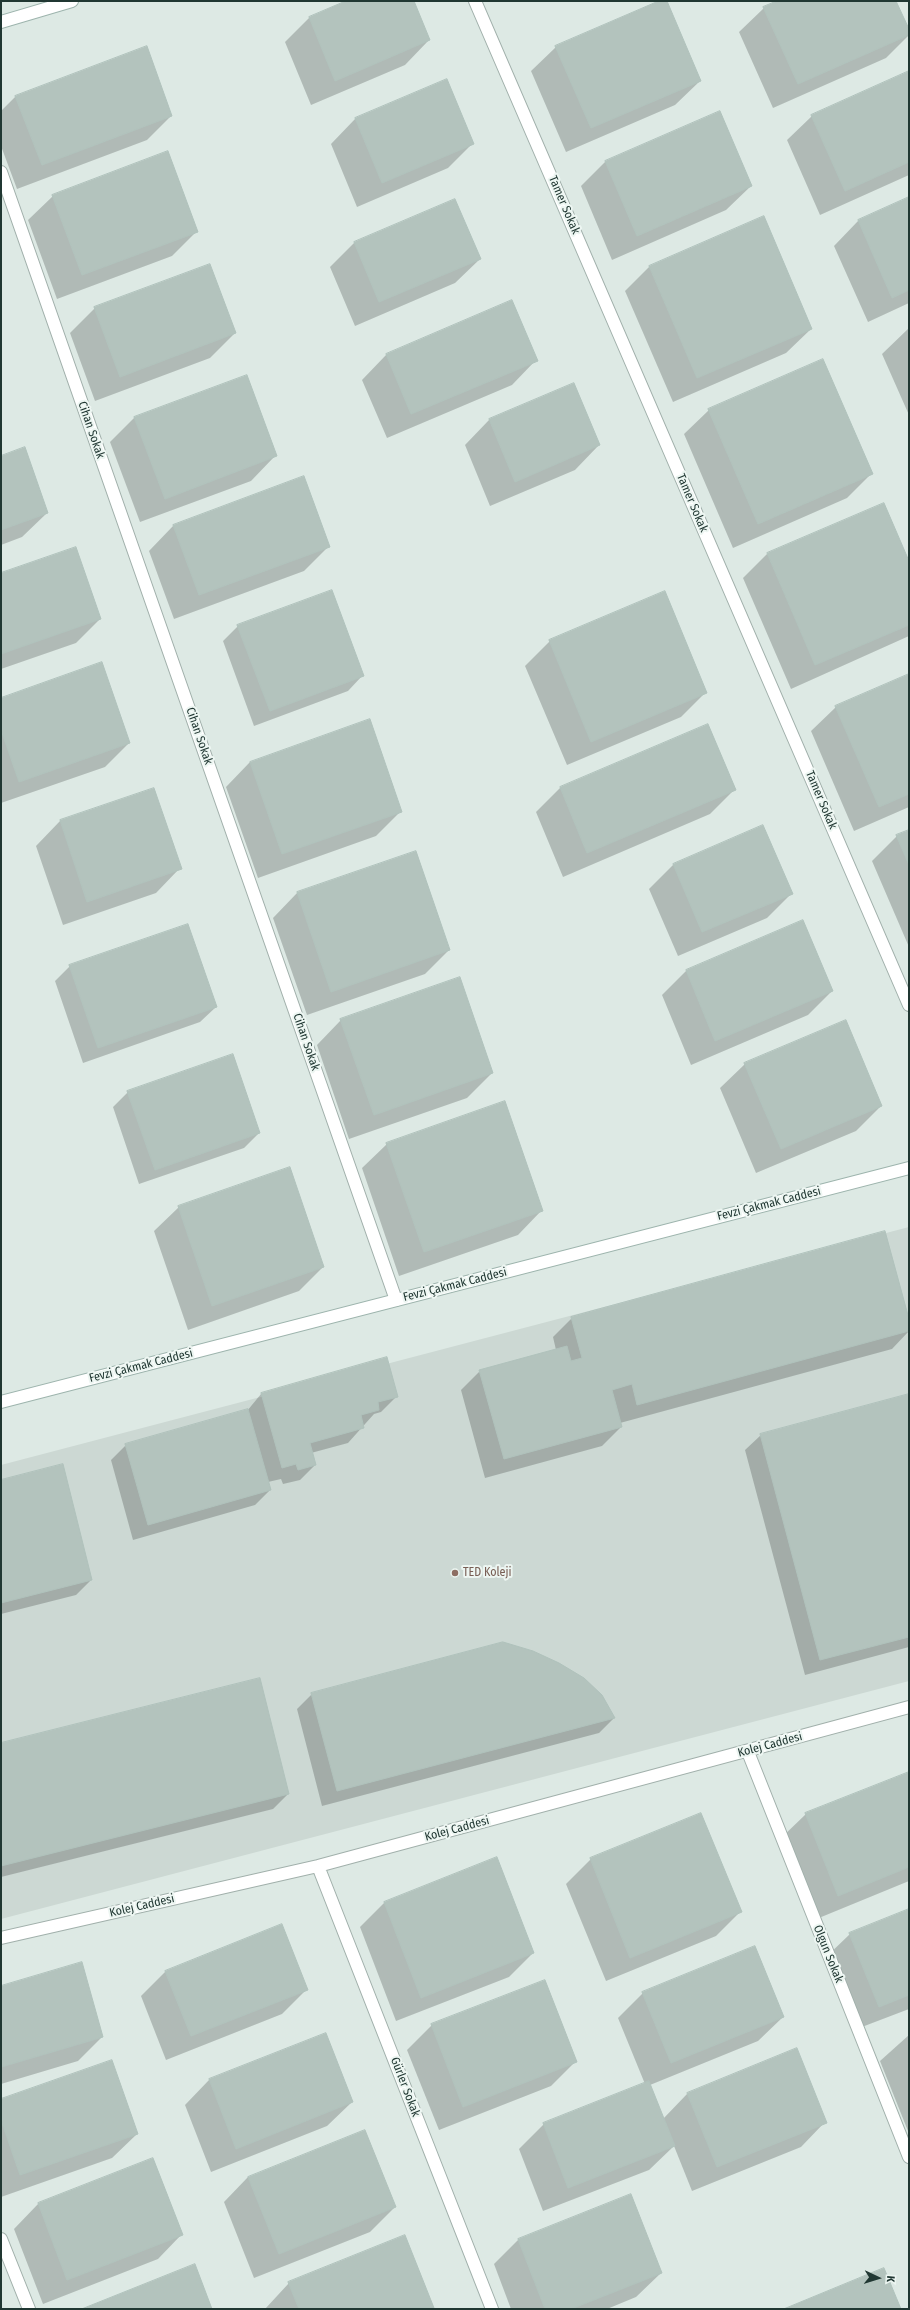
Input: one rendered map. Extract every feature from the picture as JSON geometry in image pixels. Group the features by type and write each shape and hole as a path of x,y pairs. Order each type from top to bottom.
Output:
{"street":[{"path":"1,22 72,1"},
{"name":"Tamer Sokak","path":"475,1 909,1005"},
{"name":"Cihan Sokak","path":"1,172 396,1300"},
{"name":"Fevzi Çakmak Caddesi","path":"1,1402 909,1168"},
{"name":"Kolej Caddesi","path":"1,1938 318,1866 748,1752 909,1707"},
{"name":"Olgun Sokak","path":"748,1752 909,2157"},
{"name":"Gürler Sokak","path":"318,1866 492,2309"},
{"path":"1,2239 29,2309"}],"shaded area":[{"name":"TED Koleji","path":"909,1227 909,1681 1,1919 1,1465"}],"building":[{"path":"346,1 414,1 430,40 335,81 309,17"},
{"path":"659,1 667,1 701,81 591,128 555,46"},
{"path":"777,1 896,1 909,29 909,35 798,84 763,7"},
{"path":"147,46 172,116 42,165 15,96"},
{"path":"909,71 909,162 845,191 811,115"},
{"path":"447,79 474,144 382,183 355,118"},
{"path":"720,111 752,186 637,236 605,161"},
{"path":"168,151 198,232 82,275 52,195"},
{"path":"909,197 909,290 892,298 858,220"},
{"path":"455,199 481,259 379,302 354,242"},
{"path":"764,216 812,329 697,378 649,266"},
{"path":"210,264 236,333 120,377 94,307"},
{"path":"512,300 538,361 411,414 386,354"},
{"path":"823,359 873,474 758,524 708,409"},
{"path":"247,375 277,456 165,499 134,417"},
{"path":"574,383 600,445 515,482 489,419"},
{"path":"25,447 48,513 1,530 1,456"},
{"path":"304,476 330,547 199,595 173,525"},
{"path":"884,503 909,561 909,625 815,665 767,553"},
{"path":"76,547 101,619 1,654 1,573"},
{"path":"332,590 364,676 270,711 237,625"},
{"path":"665,591 707,693 591,742 549,640"},
{"path":"102,662 130,743 19,782 1,730 1,698"},
{"path":"909,674 909,794 879,807 835,706"},
{"path":"370,719 402,812 282,854 250,762"},
{"path":"708,724 736,790 587,853 560,787"},
{"path":"154,788 182,869 87,902 60,820"},
{"path":"763,825 793,894 702,932 673,864"},
{"path":"909,830 909,865 896,835"},
{"path":"416,851 450,950 331,992 297,892"},
{"path":"803,920 833,991 715,1041 686,970"},
{"path":"188,924 217,1007 98,1048 69,965"},
{"path":"460,977 493,1073 374,1115 340,1019"},
{"path":"846,1020 882,1106 781,1149 744,1063"},
{"path":"233,1054 260,1133 155,1170 127,1091"},
{"path":"505,1101 543,1211 424,1252 386,1143"},
{"path":"290,1167 324,1267 212,1306 178,1206"},
{"path":"885,1231 909,1319 909,1331 637,1405 632,1384 612,1390 622,1427 504,1459 479,1370 567,1346 571,1361 582,1358 571,1317"},
{"path":"387,1357 398,1397 378,1402 379,1410 361,1415 364,1428 310,1443 316,1465 298,1470 296,1464 282,1468 261,1393"},
{"path":"909,1394 909,1637 820,1660 760,1434"},
{"path":"248,1409 271,1490 148,1525 125,1444"},
{"path":"63,1464 92,1580 1,1603 1,1480"},
{"path":"503,1642 533,1651 559,1663 584,1678 602,1695 615,1718 337,1791 311,1693"},
{"path":"260,1678 289,1794 1,1866 1,1743"},
{"path":"909,1772 909,1867 838,1896 805,1813"},
{"path":"701,1813 742,1912 630,1958 590,1858"},
{"path":"497,1857 534,1953 421,1998 384,1902"},
{"path":"909,1909 909,1995 879,2007 849,1933"},
{"path":"282,1924 308,1990 191,2036 165,1971"},
{"path":"755,1946 784,2017 671,2063 642,1992"},
{"path":"82,1962 103,2037 1,2067 1,1986"},
{"path":"545,1980 577,2062 463,2107 431,2024"},
{"path":"326,2033 353,2102 236,2149 209,2079"},
{"path":"797,2048 827,2123 717,2167 687,2093"},
{"path":"112,2060 138,2134 20,2175 1,2120 1,2099"},
{"path":"649,2081 675,2146 568,2188 543,2123"},
{"path":"365,2130 396,2207 279,2254 248,2177"},
{"path":"153,2158 183,2235 67,2280 38,2203"},
{"path":"631,2194 662,2273 571,2309 545,2309 518,2239"},
{"path":"405,2235 434,2308 299,2309 288,2282"},
{"path":"195,2264 212,2309 82,2309"},
{"path":"884,2268 901,2309 784,2309"}],"place":[{"name":"TED Koleji","path":"455,1573"}]}
